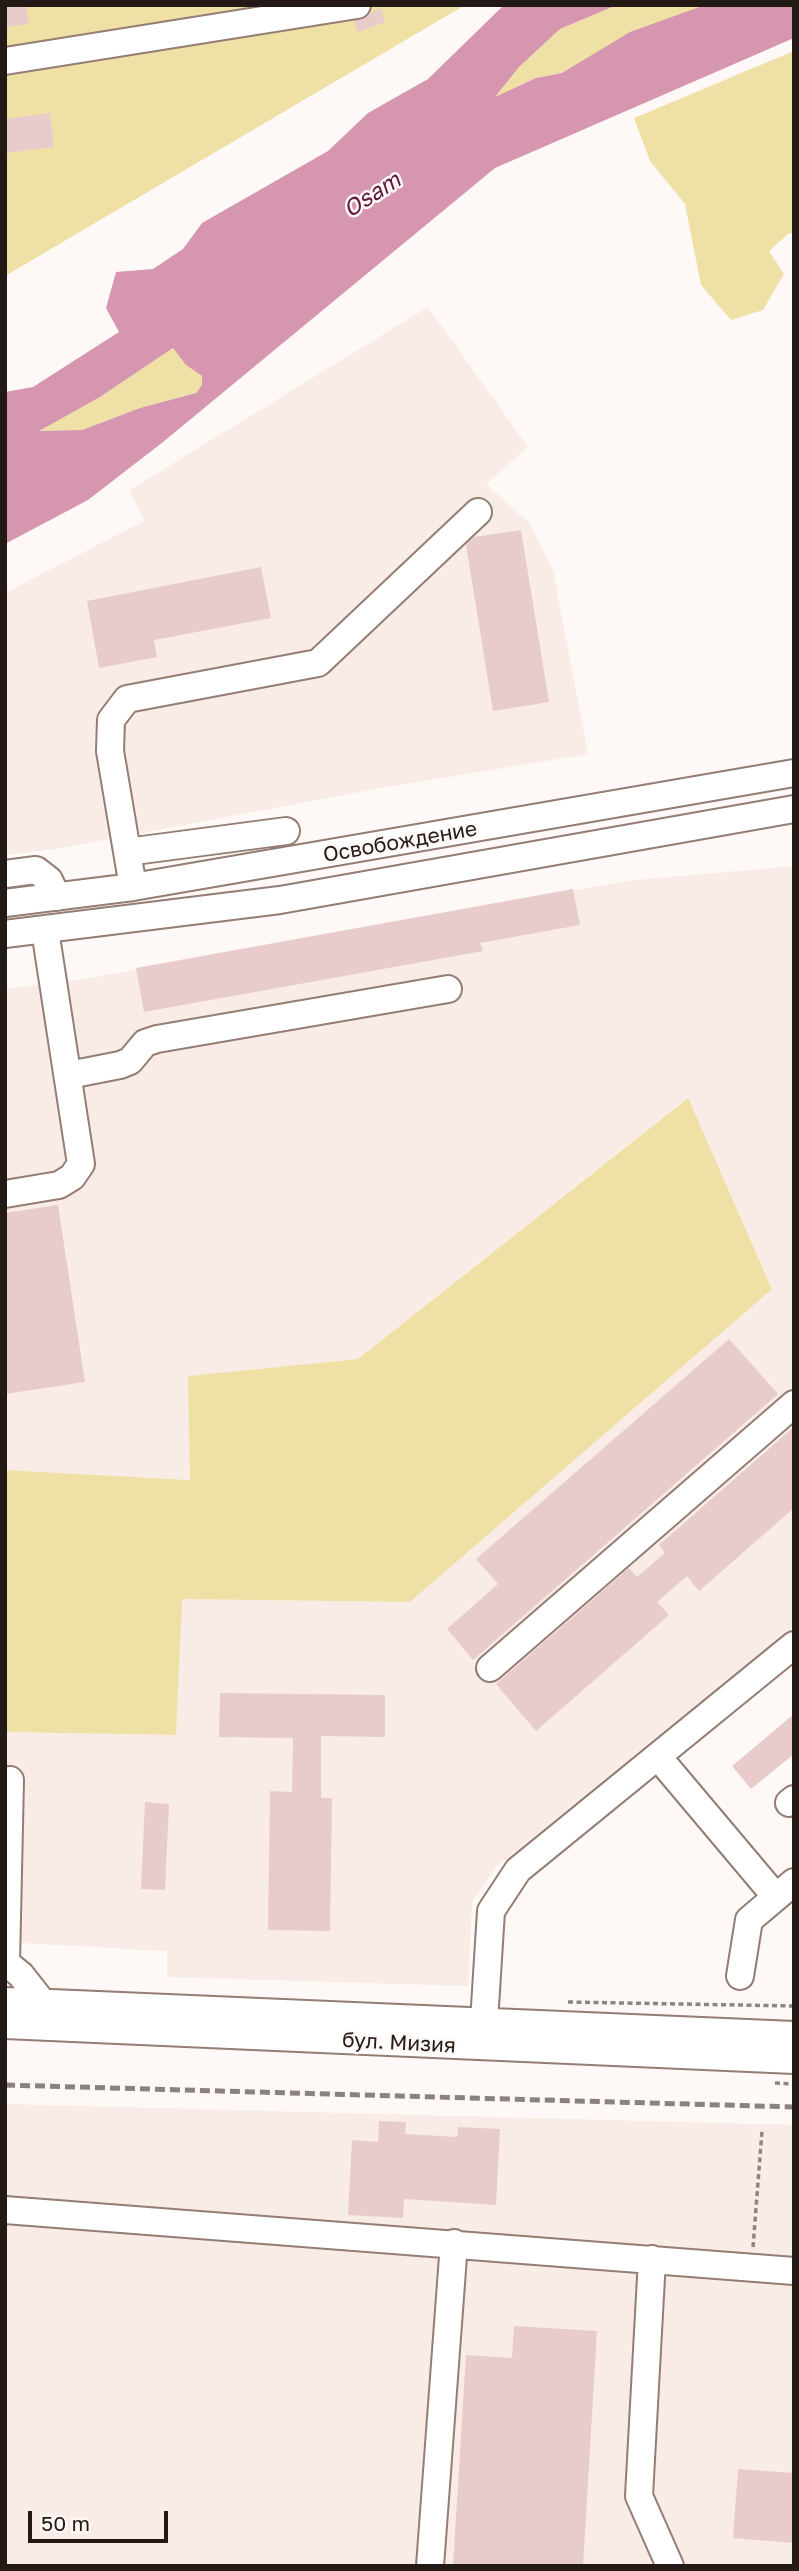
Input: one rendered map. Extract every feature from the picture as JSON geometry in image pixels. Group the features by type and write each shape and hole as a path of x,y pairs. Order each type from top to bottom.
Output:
{"street":[{"path":"5,61 356,5"},
{"path":"133,887 110,751 111,720 127,699 318,663 478,512"},
{"name":"Освобождение","path":"5,903 133,887 794,773"},
{"name":"Освобождение","path":"5,934 279,900 794,809"},
{"path":"127,852 286,831"},
{"path":"5,874 36,870 49,880 57,897"},
{"path":"5,1194 59,1185 72,1177 81,1164 44,929"},
{"path":"69,1075 130,1061 145,1043 157,1039 448,989"},
{"path":"490,1668 794,1404"},
{"path":"483,2034 491,1911 518,1870 659,1758 794,1645"},
{"path":"659,1758 785,1890 749,1920 740,1976"},
{"path":"10,1780 5,1963 21,1975 43,2003"},
{"name":"бул. Мизия","path":"5,2001 483,2034 794,2060"},
{"name":"бул. Мизия","path":"5,2025 483,2034 794,2035"},
{"path":"5,2210 794,2271"},
{"path":"430,2566 454,2243"},
{"path":"652,2259 639,2496 670,2566"}],"path":[{"path":"727,2004 794,2006"},
{"path":"752,2267 762,2130"}],"shaded area":[{"path":"5,5 458,5 460,8 5,276"},
{"path":"617,5 705,5 562,73 536,78 494,98 519,67 560,29"},
{"path":"794,51 794,234 789,233 769,251 784,274 763,310 731,320 701,285 685,204 650,161 634,118"},
{"path":"428,307 528,447 486,484 530,524 553,570 588,754 376,789 56,849 5,855 5,593 144,521 130,490"},
{"path":"173,348 186,365 202,376 202,385 196,393 140,408 82,430 38,431 100,397"},
{"path":"794,866 794,1625 496,1867 472,1902 468,1986 167,1977 167,1951 5,1942 5,1732 176,1735 181,1599 410,1602 772,1288 687,1098 358,1359 189,1376 190,1480 5,1470 5,989 79,980 626,881"},
{"path":"688,1098 772,1289 410,1602 182,1599 176,1735 5,1732 5,1470 190,1480 188,1376 358,1359"},
{"path":"5,2104 794,2125 794,2566 5,2566"}],"water":[{"name":"Osam","path":"504,5 617,5 560,29 519,67 495,97 536,78 562,73 630,32 705,5 794,5 794,38 495,168 163,442 88,500 5,544 5,392 33,387 119,332 106,308 116,272 153,269 183,249 202,223 328,151 368,113 428,79","holes":["173,348 186,365 202,376 202,385 196,393 140,408 82,430 39,431 100,397"]}],"building":[{"path":"5,5 26,5 29,24 5,27"},
{"path":"381,8 385,22 358,32 354,21"},
{"path":"50,113 54,147 5,153 5,119"},
{"path":"521,530 549,702 493,711 466,545 474,537"},
{"path":"261,567 271,618 154,640 157,657 99,668 87,601"},
{"path":"573,889 580,925 480,943 483,951 144,1012 136,968"},
{"path":"58,1205 85,1382 5,1394 5,1213"},
{"path":"729,1339 778,1394 473,1660 447,1629 498,1584 476,1559"},
{"path":"794,1427 794,1508 699,1591 687,1576 657,1602 669,1615 536,1731 496,1684 629,1568 637,1577 665,1553 659,1545"},
{"path":"220,1693 385,1695 385,1737 321,1736 321,1798 332,1798 330,1931 268,1930 270,1791 292,1792 293,1738 219,1737"},
{"path":"794,1714 794,1754 751,1789 732,1766"},
{"path":"145,1802 169,1804 165,1890 141,1889"},
{"path":"379,2121 406,2122 405,2134 457,2137 458,2127 500,2129 496,2205 404,2199 403,2218 348,2215 352,2140 378,2142"},
{"path":"514,2326 597,2331 583,2566 453,2566 466,2355 512,2358"},
{"path":"738,2469 794,2473 794,2543 733,2538"}],"railway":[{"path":"5,2085 794,2107"}]}
